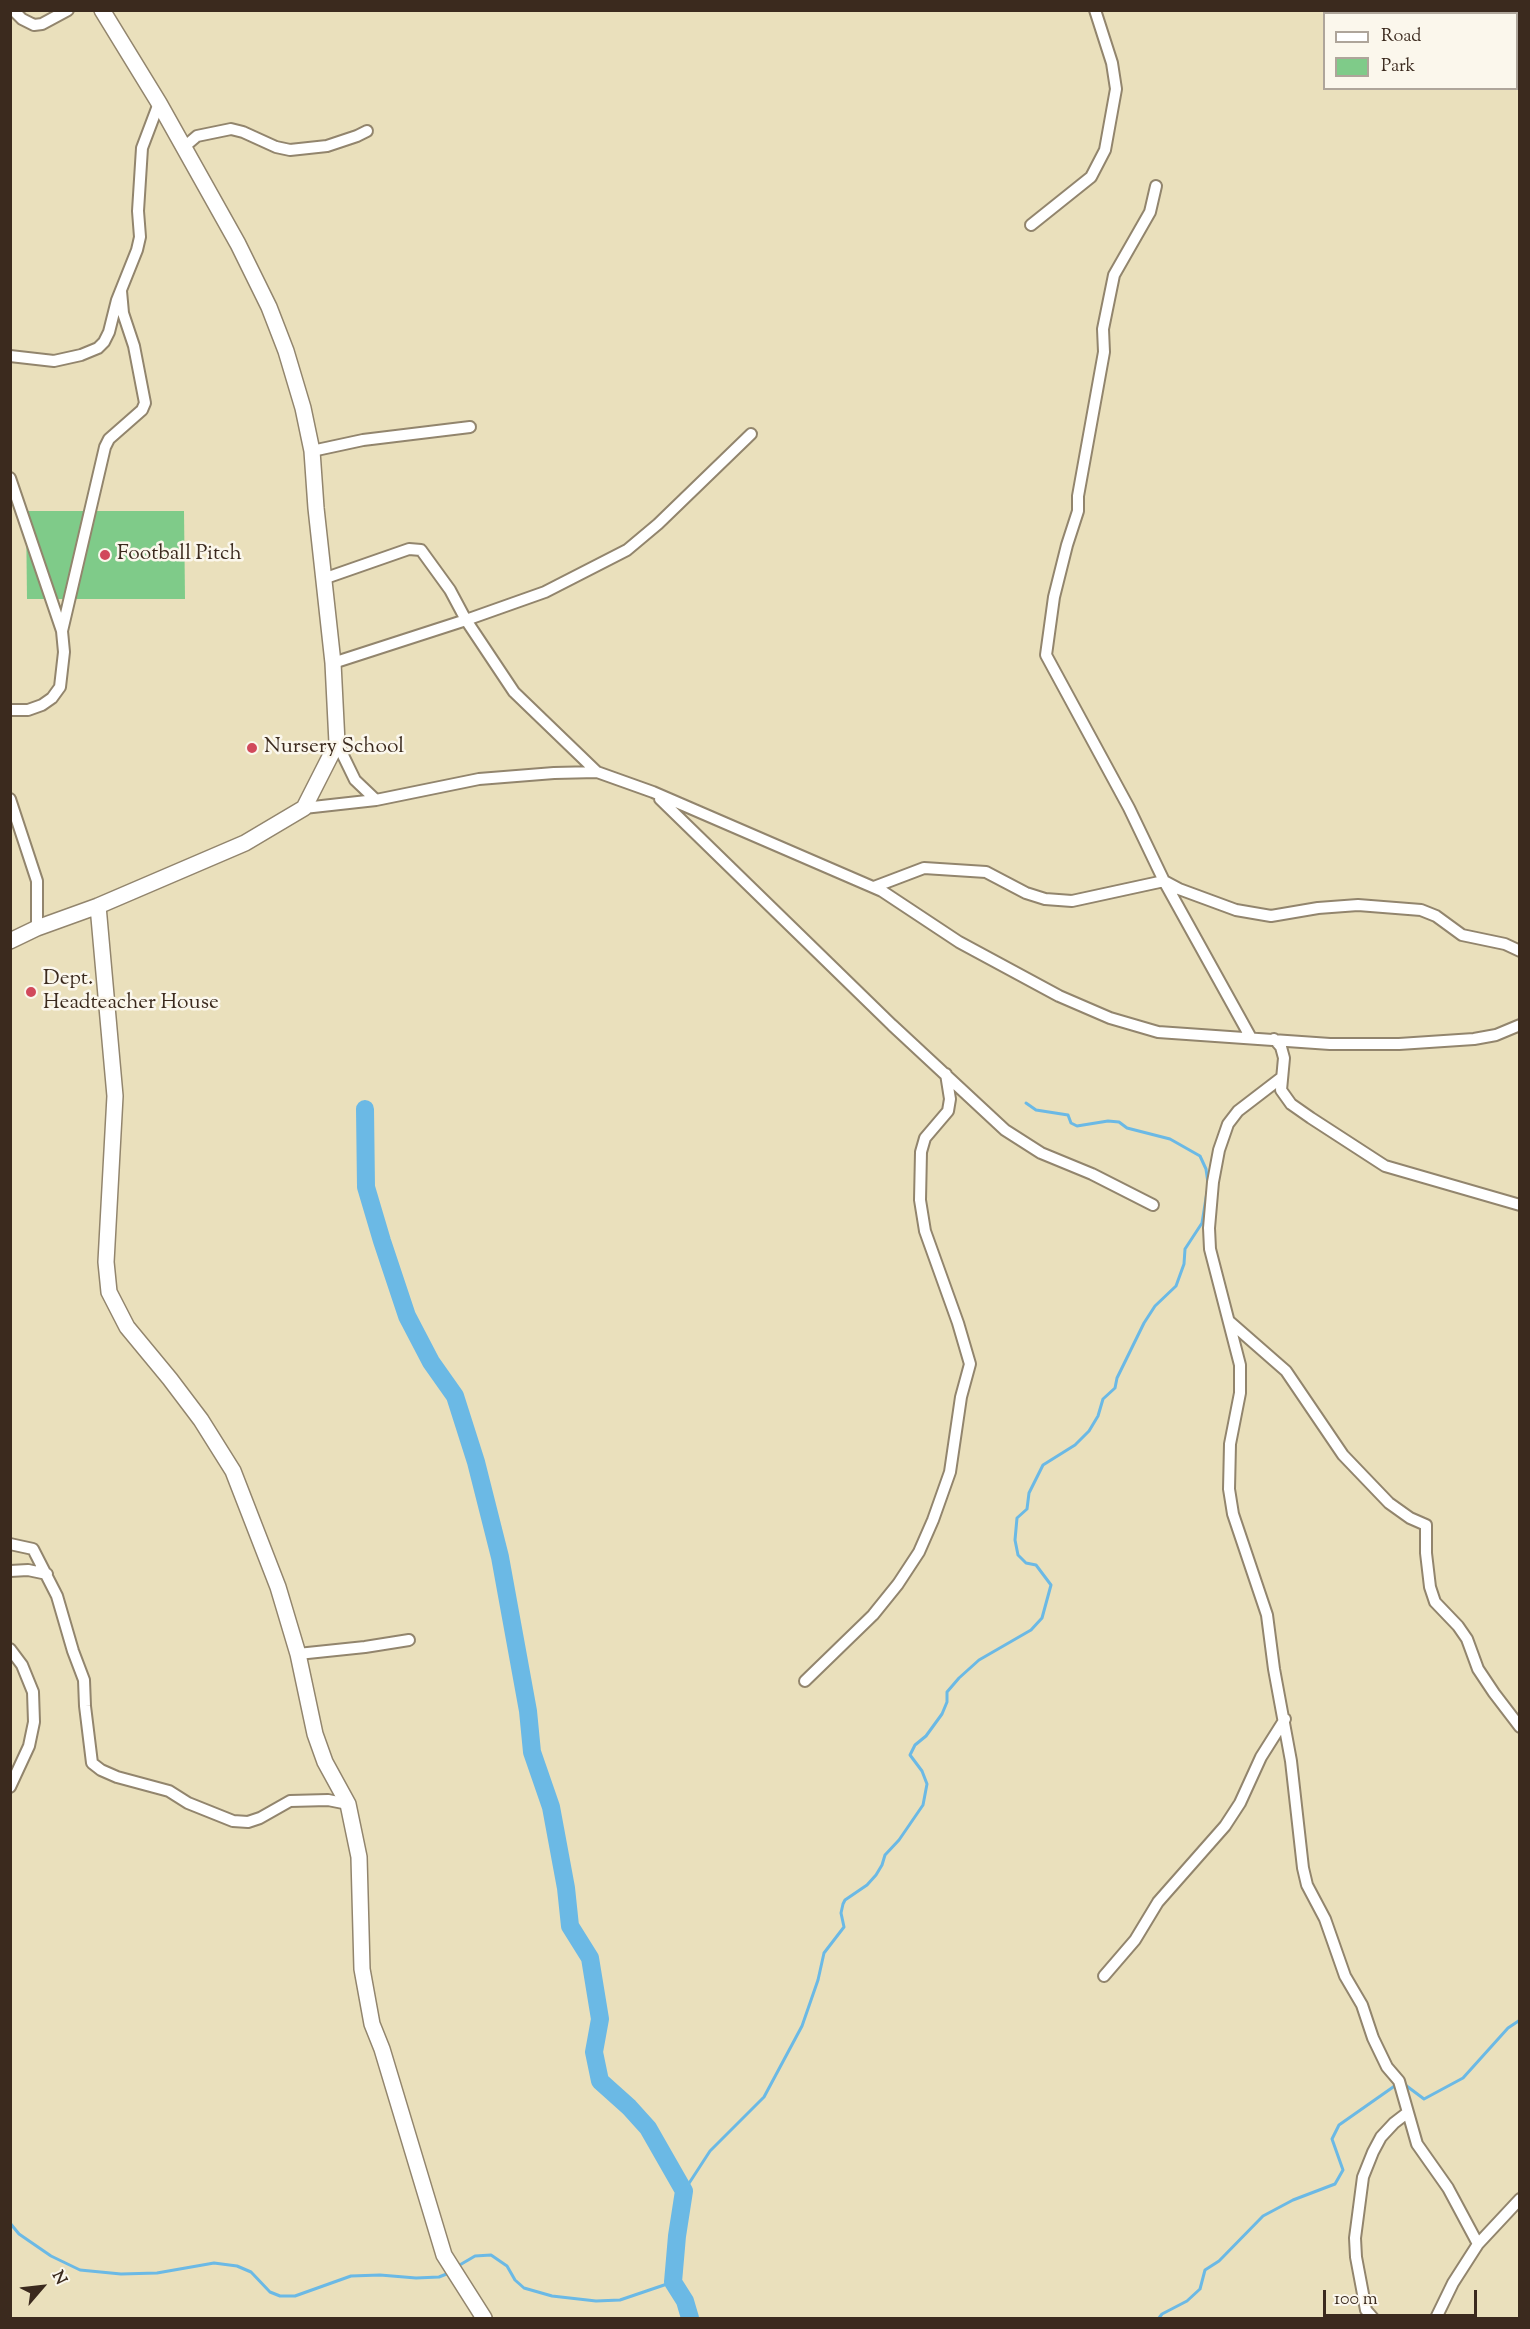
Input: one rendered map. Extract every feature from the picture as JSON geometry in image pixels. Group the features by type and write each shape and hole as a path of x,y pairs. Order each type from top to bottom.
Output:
{"street":[{"path":"13,10 22,19 34,25 42,24 68,10"},
{"path":"102,10 159,103 238,244 279,330 303,408 312,451 333,663 337,743 355,780 376,800"},
{"path":"1031,225 1091,177 1105,150 1116,89 1112,63 1095,10"},
{"path":"10,356 54,361 81,355 98,348 109,332 140,237 138,204 142,148 159,103"},
{"path":"183,148 197,136 231,129 276,147 290,150 327,146 367,131"},
{"path":"1156,186 1150,212 1114,275 1103,329 1104,352 1078,496 1078,511 1054,597 1046,655 1129,808 1164,881 1251,1038"},
{"path":"62,631 96,477 105,447 109,440 142,410 145,403 134,346 122,307 121,291"},
{"path":"312,451 363,440 470,427"},
{"path":"333,663 545,592 627,550 658,524 751,434"},
{"path":"10,478 62,631 64,652 60,687 52,698 28,710 10,710"},
{"path":"323,579 416,548 421,550 450,590 466,620 514,692 597,772"},
{"path":"304,808 337,743"},
{"path":"10,940 98,906 245,843 304,808 376,800 479,779 597,772 653,792 874,887 959,942 1059,996 1110,1018 1158,1032 1330,1044 1399,1044 1474,1039 1496,1035 1520,1025"},
{"path":"653,792 892,1025 1005,1130 1041,1153 1092,1174 1153,1205"},
{"path":"10,799 37,881 37,928"},
{"path":"874,887 924,868 986,872 1026,893 1045,899 1072,902 1164,881 1179,889 1236,910 1271,916 1317,908 1358,905 1421,910 1436,916 1462,935 1505,944 1520,951"},
{"path":"98,906 115,1106 106,1262 109,1292 127,1327 177,1387 233,1471 244,1494 278,1587 298,1654 315,1734 325,1762 348,1804 359,1857 362,1969 372,2024 382,2049 444,2255 484,2319"},
{"path":"1274,1039 1281,1047 1284,1058 1281,1090 1291,1104 1384,1166 1520,1205"},
{"path":"805,1681 873,1615 898,1584 919,1552 950,1472 961,1398 970,1364 958,1323 924,1231 920,1200 921,1152 925,1138 948,1111 950,1099 946,1074"},
{"path":"1281,1078 1238,1111 1228,1124 1219,1150 1209,1228 1215,1271 1240,1365 1240,1384 1230,1444 1229,1490 1233,1514 1267,1615 1274,1670 1285,1719 1307,1885 1325,1919 1345,1976 1362,2005 1373,2038 1387,2067 1399,2081 1417,2144 1448,2188 1478,2244"},
{"path":"1230,1322 1286,1371 1343,1455 1389,1503 1410,1518 1426,1525 1425,1553 1430,1587 1435,1602 1467,1639 1478,1669 1520,1727"},
{"path":"10,1544 33,1550 62,1608 73,1651 84,1680 92,1763 101,1770 117,1777 169,1791 188,1803 233,1821 248,1822 260,1818 290,1801 328,1800 348,1804"},
{"path":"10,1571 28,1570 47,1574"},
{"path":"298,1654 408,1640"},
{"path":"10,1649 22,1665 33,1692 34,1722 29,1746 10,1787"},
{"path":"1104,1976 1135,1940 1158,1902 1225,1826 1240,1803 1261,1757 1285,1719"},
{"path":"1373,2319 1366,2310 1356,2256 1357,2224 1363,2177 1372,2151 1381,2137 1407,2113"},
{"path":"1436,2319 1453,2283 1478,2244 1520,2199"}],"green space":[{"name":"Football Pitch","path":"26,511 184,511 185,599 27,599"}],"waterway":[{"path":"1026,1103 1036,1110 1068,1115 1071,1123 1077,1126 1108,1121 1119,1122 1127,1128 1170,1139 1200,1156 1206,1169 1208,1183"},
{"path":"365,1109 366,1187 382,1241 407,1316 431,1362 455,1396 476,1462 500,1557 528,1711 532,1752 551,1807 566,1888 570,1926 590,1958 600,2019 594,2052 600,2081 648,2128 684,2191 673,2282 685,2301 690,2318"},
{"path":"684,2191 710,2151 764,2097 802,2026 818,1980 824,1953 844,1927 841,1913 845,1900 867,1885 876,1875 885,1855 899,1840 923,1805 927,1784 922,1771 910,1755 915,1745 926,1736 942,1714 947,1702 947,1692 979,1660 1031,1630 1042,1618 1051,1585 1036,1565 1026,1563 1018,1555 1015,1540 1017,1518 1027,1509 1029,1493 1043,1465 1075,1445 1089,1431 1098,1416 1103,1399 1115,1388 1117,1378 1144,1323 1155,1306 1176,1286 1184,1264 1185,1249 1202,1223 1207,1192"},
{"path":"1404,2084 1424,2099 1463,2078 1508,2028 1520,2020"},
{"path":"1159,2318 1162,2314 1187,2301 1200,2289 1205,2270 1219,2261 1263,2216 1293,2200 1335,2184 1343,2170 1332,2139 1339,2125 1396,2085"},
{"path":"10,2223 19,2234 51,2256 80,2270 121,2274 157,2273 214,2263 237,2266 251,2272 270,2292 280,2296 295,2296 351,2276 380,2275 416,2278 439,2277 449,2273"},
{"path":"458,2266 475,2256 491,2255 507,2266 515,2280 524,2288 552,2296 596,2301 620,2300 673,2282"}],"place":[{"name":"Football Pitch","path":"105,555"},
{"name":"Nursery School","path":"252,748"},
{"name":"Dept. Headteacher House","path":"31,992"}]}
